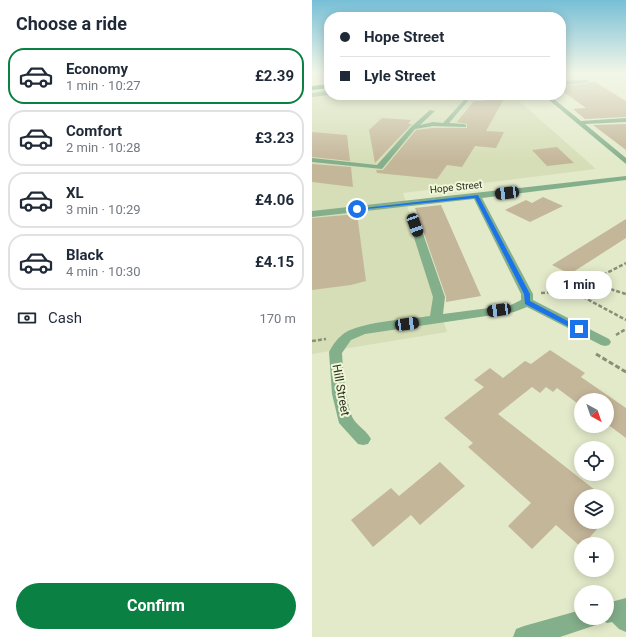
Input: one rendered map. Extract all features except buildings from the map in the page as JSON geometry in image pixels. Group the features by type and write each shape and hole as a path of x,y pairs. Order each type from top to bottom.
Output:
{"street":[{"path":"444,124 464,102"},
{"path":"554,102 626,162"},
{"path":"312,160 379,167 413,128 432,111"},
{"path":"579,123 626,120"},
{"path":"413,128 433,124 464,126"},
{"name":"Hope Street","path":"312,214 626,178"},
{"path":"477,196 527,298 605,342"},
{"path":"415,225 439,296 436,319 514,308 527,298"},
{"name":"Hill Street","path":"363,440 347,423 340,394 335,352 347,337 362,330 436,319"},
{"path":"524,637 574,622"}],"path":[{"path":"527,298 572,291 626,263"},
{"path":"595,280 613,290 626,294"},
{"path":"572,291 626,320"},
{"path":"605,342 592,352 626,372"}],"shaded area":[{"path":"312,102 520,102 596,169 403,193 447,332 312,354"}],"route":[{"path":"357,209 477,196 527,294 527,302 579,329"}]}
